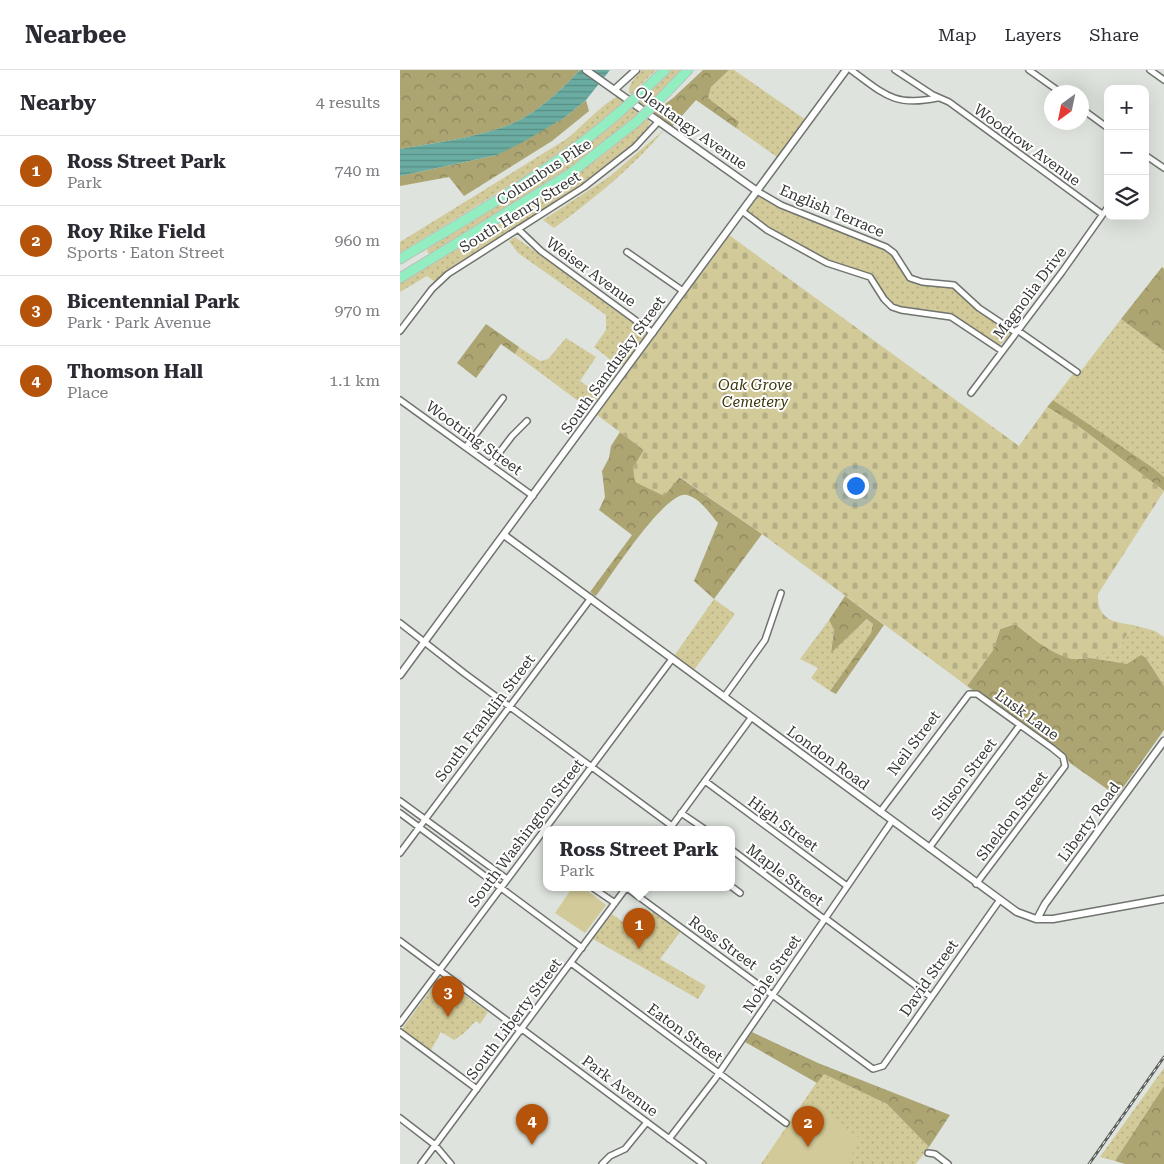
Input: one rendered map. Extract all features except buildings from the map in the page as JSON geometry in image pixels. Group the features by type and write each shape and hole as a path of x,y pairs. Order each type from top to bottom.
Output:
{"highway":[{"name":"Columbus Pike","path":"400,259 547,169 584,142 665,70"},
{"name":"Columbus Pike","path":"400,278 571,173 636,122 688,70"}],"street":[{"name":"Olentangy Avenue","path":"586,70 757,191"},
{"path":"614,90 636,70"},
{"name":"South Sandusky Street","path":"400,675 846,70"},
{"path":"850,70 883,93 899,100 910,102 938,98"},
{"name":"Woodrow Avenue","path":"895,70 938,98 949,102 1102,214"},
{"path":"1029,70 1050,85"},
{"path":"1150,70 1164,80"},
{"path":"1089,113 1104,125"},
{"name":"South Henry Street","path":"400,331 432,289 448,274 569,198 601,175 649,134 659,121"},
{"path":"1149,158 1164,168"},
{"name":"English Terrace","path":"757,191 781,205 886,247 894,253 910,278 922,282 954,285 979,308 1077,372"},
{"name":"Magnolia Drive","path":"971,393 1057,279 1104,211"},
{"path":"742,212 767,230 827,263 865,274 873,280 884,300 892,307 951,317 1002,351"},
{"name":"Weiser Avenue","path":"518,229 541,251 653,333"},
{"path":"627,252 684,291"},
{"path":"466,447 503,398"},
{"name":"Wootring Street","path":"400,400 533,496"},
{"path":"490,465 512,436 528,421"},
{"name":"London Road","path":"504,536 591,598 976,884 1022,915 1037,919 1062,917 1164,899"},
{"path":"724,697 765,640 782,593"},
{"name":"South Franklin Street","path":"400,853 591,598"},
{"path":"400,623 667,826"},
{"name":"South Washington Street","path":"547,826 672,658"},
{"name":"Lusk Lane","path":"972,693 977,694 1020,725 1063,757 1065,762"},
{"name":"Neil Street","path":"880,812 964,698 972,693"},
{"path":"671,826 751,718"},
{"name":"Stilson Street","path":"929,848 1020,725"},
{"name":"Liberty Road","path":"1037,919 1054,890 1164,741"},
{"name":"Sheldon Street","path":"976,884 1063,768 1065,762"},
{"name":"High Street","path":"705,781 847,886"},
{"path":"400,801 507,879"},
{"path":"400,812 582,948"},
{"path":"681,813 700,826"},
{"name":"Noble Street","path":"670,1139 719,1074 892,821"},
{"name":"South Washington Street","path":"400,1022 543,831"},
{"name":"Maple Street","path":"735,852 931,997"},
{"path":"735,889 740,893"},
{"path":"598,891 615,903"},
{"name":"South Liberty Street","path":"421,1164 624,891"},
{"name":"Ross Street","path":"630,891 868,1066 878,1069"},
{"name":"David Street","path":"878,1069 888,1058 1000,900"},
{"name":"Park Avenue","path":"400,941 703,1164"},
{"name":"Eaton Street","path":"571,963 786,1123"},
{"path":"400,1032 477,1089"},
{"path":"400,1118 435,1145 451,1164"},
{"path":"602,1164 610,1156 625,1149 647,1122"},
{"path":"928,1153 935,1154 948,1164"}],"green space":[{"path":"400,70 580,70 546,102 516,122 467,137 400,149"},
{"path":"642,70 656,70 630,95 630,85"},
{"path":"669,70 683,70 646,107 637,101"},
{"path":"703,70 729,70 711,87 708,98 739,122 736,128 696,100 672,127 653,113 673,98"},
{"path":"729,70 734,70 806,120 777,157 736,128 738,122 708,98 711,87"},
{"path":"617,97 625,101 585,136 556,157 400,253 400,242 568,138 600,109"},
{"path":"586,100 589,111 552,141 464,196 449,177 400,186 400,176 497,155 564,118"},
{"path":"632,107 640,112 577,165 433,254 428,253 427,250 431,245 509,197 585,146"},
{"path":"646,118 650,122 647,131 574,191 459,262 435,282 427,276 400,292 400,283 559,187 618,143"},
{"path":"665,129 626,170 569,217 554,228 543,220 609,177"},
{"path":"760,194 836,230 879,246 894,257 905,276 914,282 952,286 1011,334 999,346 990,343 964,323 946,314 894,306 886,299 876,280 870,275 828,262 775,233 746,213"},
{"name":"Oak Grove Cemetery","path":"729,235 1019,446 1047,407 1078,426 1164,491 1098,594 1100,609 1107,618 1133,625 1119,648 1090,658 1073,659 1050,650 1015,624 1000,629 993,650 967,686 762,534 680,477 664,496 635,482 633,468 644,450 597,415"},
{"path":"515,237 648,333 623,365 620,367 594,347 606,330 606,315 518,253 509,241"},
{"path":"1162,267 1164,269 1164,351 1121,319"},
{"path":"1121,319 1164,351 1164,477 1053,400 1073,374 1077,376"},
{"path":"486,324 519,347 515,354 501,344 476,378 457,363"},
{"path":"566,338 596,357 580,381 600,395 589,409 515,354 519,347 540,361 548,359"},
{"path":"1053,400 1164,477 1164,491 1078,426 1047,407"},
{"path":"620,432 644,450 633,468 679,477 762,534 714,599 694,581 718,523 696,499 687,495 678,497 652,520 596,596 590,592 632,535 599,510 605,497 602,471 609,458 611,446"},
{"path":"845,596 884,625 836,694 830,691 871,633 873,624 867,619 831,653 834,630 829,620"},
{"path":"714,599 735,614 694,670 674,656"},
{"path":"868,619 873,624 871,633 830,691 811,678 818,668 800,659 829,620 834,630 831,652"},
{"path":"1015,624 1039,643 1072,659 1090,658 1127,664 1141,655 1146,658 1164,686 1164,730 1117,796 1070,763 1064,754 967,686 993,650 1000,629"},
{"path":"1133,625 1155,631 1164,637 1164,686 1146,658 1127,665 1090,658 1119,648"},
{"path":"570,891 588,891 606,905 585,933 555,913"},
{"path":"654,911 681,931 660,959 706,986 698,999 593,939 612,914 638,933"},
{"path":"440,977 488,1012 480,1024 476,1021 454,1040 441,1032 431,1050 402,1029"},
{"path":"752,1032 818,1063 950,1115 929,1147 887,1104 824,1074 817,1083 745,1042"},
{"path":"1164,1068 1164,1086 1115,1161 1100,1157"},
{"path":"823,1073 887,1104 929,1147 916,1164 761,1164"},
{"path":"1164,1086 1164,1164 1125,1164 1115,1161"},
{"path":"809,1101 862,1140 845,1164 763,1164"}],"water":[{"path":"580,70 610,70 586,100 564,118 497,155 400,176 400,149 467,137 516,122 546,102"}],"railway":[{"path":"1089,1164 1164,1057"}],"place":[{"name":"Ross Street Park","path":"639,949"},
{"name":"Bicentennial Park","path":"448,1017"},
{"name":"Thomson Hall","path":"532,1145"},
{"name":"Roy Rike Field","path":"808,1147"}]}
